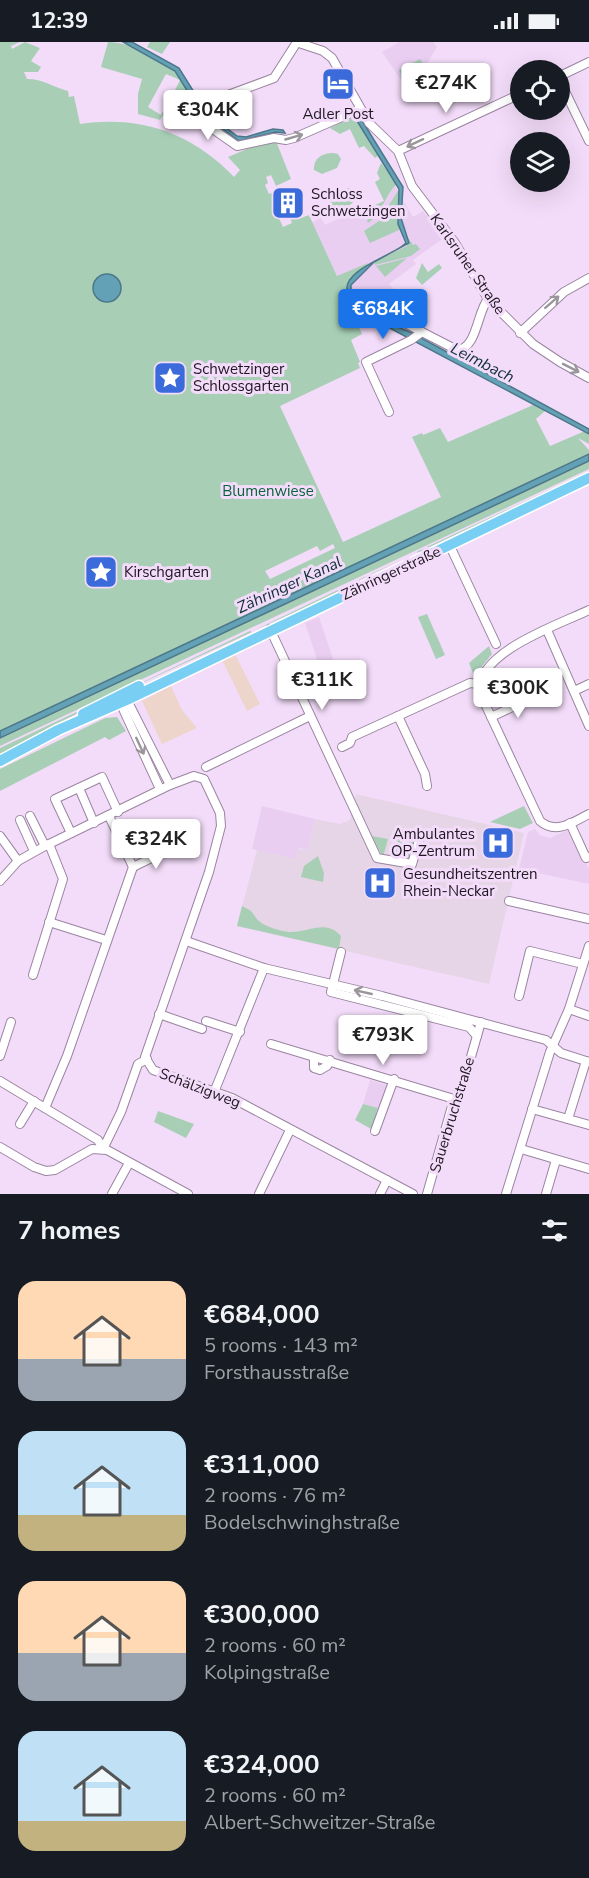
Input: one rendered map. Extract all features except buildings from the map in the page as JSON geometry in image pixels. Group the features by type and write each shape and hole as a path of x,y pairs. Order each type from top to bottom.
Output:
{"main road":[{"name":"Zähringerstraße","path":"0,761 171,672 193,667 589,478"}],"street":[{"path":"360,109 294,138 286,140 274,138 242,146 233,143 197,118 195,111 199,106 274,78 296,42 329,54 360,109 375,130 398,151 510,99"},
{"path":"570,71 589,62"},
{"path":"570,102 589,141"},
{"name":"Karlsruher Straße","path":"398,151 408,179 459,248 488,299 520,333 547,355 589,378"},
{"path":"520,333 564,291 589,278"},
{"path":"394,318 417,336 457,350 464,349 469,344 488,299"},
{"path":"388,412 366,362 417,336"},
{"path":"450,546 496,644"},
{"path":"589,610 500,653 479,684 479,691 540,821 552,828 589,814"},
{"path":"270,629 377,858 412,864 420,837"},
{"path":"547,630 589,726"},
{"path":"342,747 350,743 352,737 470,683 479,684"},
{"path":"574,691 589,684"},
{"path":"125,697 170,785"},
{"path":"125,697 124,711 160,789"},
{"path":"491,717 534,697"},
{"path":"206,766 310,716"},
{"path":"398,716 424,774 427,786"},
{"name":"Schälzigweg","path":"0,880 18,861 34,851 118,812 160,789 194,776 204,779 220,813 219,839 186,940 146,1050 147,1059 153,1070 215,1090 413,1194"},
{"path":"70,834 55,799 102,777 118,812"},
{"path":"79,788 94,823"},
{"path":"30,816 63,879 33,975"},
{"path":"109,816 133,867"},
{"path":"20,820 34,851"},
{"path":"570,823 586,858 589,857"},
{"path":"0,836 18,861"},
{"path":"45,1108 67,1056 133,867 168,850"},
{"path":"509,901 589,919"},
{"path":"50,922 106,940"},
{"path":"186,940 264,968 546,1040 561,1053 587,1061 568,1119"},
{"path":"506,1194 532,1109 586,962 589,946"},
{"path":"519,996 530,951 586,962"},
{"path":"340,952 331,992 469,1027 477,1036"},
{"path":"215,1090 264,968"},
{"path":"569,1009 589,1016"},
{"path":"159,1014 202,1029"},
{"path":"206,1021 240,1032"},
{"path":"0,1056 11,1022"},
{"name":"Sauerbruchstraße","path":"427,1194 454,1099 460,1095 481,1022"},
{"path":"271,1044 314,1059 330,1060 386,1081 394,1079 454,1099"},
{"name":"Schälzigweg","path":"103,1149 121,1112 138,1064 147,1059"},
{"path":"314,1059 314,1068 320,1070 327,1066 330,1060"},
{"path":"375,1131 394,1079"},
{"path":"0,1081 98,1140 103,1149"},
{"path":"20,1124 34,1101"},
{"path":"532,1109 589,1125"},
{"path":"259,1194 290,1130"},
{"path":"0,1147 34,1167 46,1171 55,1170 92,1149 103,1149 182,1193"},
{"path":"521,1149 589,1169"},
{"path":"546,1194 556,1160"},
{"path":"112,1194 129,1163"},
{"path":"380,1194 387,1180"}],"shaded area":[{"path":"399,42 433,42 437,47 418,78 404,84 382,52"},
{"path":"395,186 413,217 423,211 445,237 413,260 416,264 389,284 405,302 391,323 365,313 356,316 312,222 321,218 325,225 361,208 367,220 373,214 373,206 384,201"},
{"path":"319,617 340,680 326,685 322,675 303,684 296,668 317,659 305,623"},
{"path":"235,654 260,704 247,711 222,660"},
{"path":"171,686 182,710 197,728 162,744 142,701"},
{"name":"Gesundheitszentren Rhein-Neckar","path":"356,794 524,833 489,984 237,926 257,850 296,859 298,849 308,850 315,819 340,824 350,820"},
{"path":"262,806 315,819 308,850 299,848 296,859 252,849"},
{"path":"535,829 540,835 550,838 570,829 589,869 589,884 519,869 528,832"},
{"path":"370,1080 390,1086 382,1110 363,1104"}],"green space":[{"name":"Schwetzinger Schlossgarten","path":"0,42 20,42 11,46 12,49 25,42 40,48 31,61 41,67 38,72 24,72 27,79 68,91 69,97 74,96 80,124 124,122 164,131 201,149 234,177 240,170 228,157 254,146 276,141 291,179 276,186 271,175 266,177 268,183 265,185 269,194 274,192 284,216 279,218 283,227 292,223 290,218 309,215 337,276 368,263 344,291 362,334 351,340 360,362 358,363 360,368 280,406 343,542 441,497 412,437 422,433 423,435 440,428 448,442 533,405 545,411 536,419 550,446 585,431 589,434 589,444 578,438 589,450 589,469 0,746","holes":["333,544 335,548 270,579 265,571 317,546 320,551"]},
{"path":"108,42 127,45 148,53 166,64 181,78 194,103 189,105 172,96 180,80 166,74 148,107 161,115 170,100 187,109 190,114 182,128 174,124 175,120 163,115 160,120 138,114 138,94 142,79 101,67"},
{"path":"150,42 170,42 162,54 147,47"},
{"path":"420,59 424,65 416,77 405,82 399,70"},
{"path":"354,116 378,156 375,158 364,146 359,148 350,129 340,134 330,128"},
{"path":"338,154 341,159 337,168 322,174 314,170 315,162 319,157"},
{"path":"381,163 397,184 377,214 368,223 367,220 373,214 373,206 384,201 375,182 380,179 377,173"},
{"path":"349,188 356,195 353,202 344,208 332,207 329,202 333,194"},
{"path":"399,189 399,230 370,243 364,231 379,221"},
{"path":"406,235 413,245 416,244 420,249 411,256 375,265 374,262 407,246"},
{"path":"407,258 385,277 376,266"},
{"path":"422,263 428,272 439,264 442,268 422,285 416,278"},
{"path":"586,474 417,553 418,551"},
{"path":"406,557 340,590 337,594 255,630"},
{"path":"427,614 445,655 436,659 418,617"},
{"path":"250,631 252,632 105,700"},
{"path":"489,646 492,654 474,676 469,663"},
{"path":"100,701 0,755 0,748"},
{"path":"117,717 126,731 109,740 105,737 0,791 0,769 105,718"},
{"path":"524,806 533,823 520,829 490,822"},
{"path":"372,836 388,839 383,857 382,856"},
{"path":"399,837 416,841 411,862 393,859"},
{"path":"318,856 324,873 323,882 301,877 304,866"},
{"path":"242,906 262,923 279,930 291,932 329,928 341,936 339,949 237,926"},
{"path":"363,1104 378,1108 376,1113 379,1114 373,1130 355,1120"},
{"path":"158,1111 194,1124 186,1138 154,1122"}],"water":[{"path":"123,42 132,42 179,68 207,113 237,136 246,137 273,129 283,130 285,133 275,132 239,141 201,113 175,71"},
{"path":"358,114 403,187 401,218 409,243 401,247 406,243 398,224 399,189 354,116"},
{"path":"391,253 374,262 351,285 351,295 362,312 412,333 589,429 589,434 384,325 362,317 347,291 348,283 361,269 371,263"},
{"path":"107,274 117,278 121,288 117,298 107,302 97,298 93,288 97,278"},
{"path":"589,454 589,461 0,738 0,731"}],"place":[{"name":"Adler Post","path":"338,84"},
{"name":"Schloss Schwetzingen","path":"288,203"},
{"name":"Schwetzinger Schlossgarten","path":"170,378"},
{"name":"Kirschgarten","path":"101,572"},
{"name":"Ambulantes OP-Zentrum","path":"498,843"},
{"name":"Gesundheitszentren Rhein-Neckar","path":"380,883"}],"water label":[{"name":"Leimbach","path":"483,362"},
{"name":"Zähringer Kanal","path":"289,584"}],"park label":[{"name":"Blumenwiese","path":"268,491"}]}
